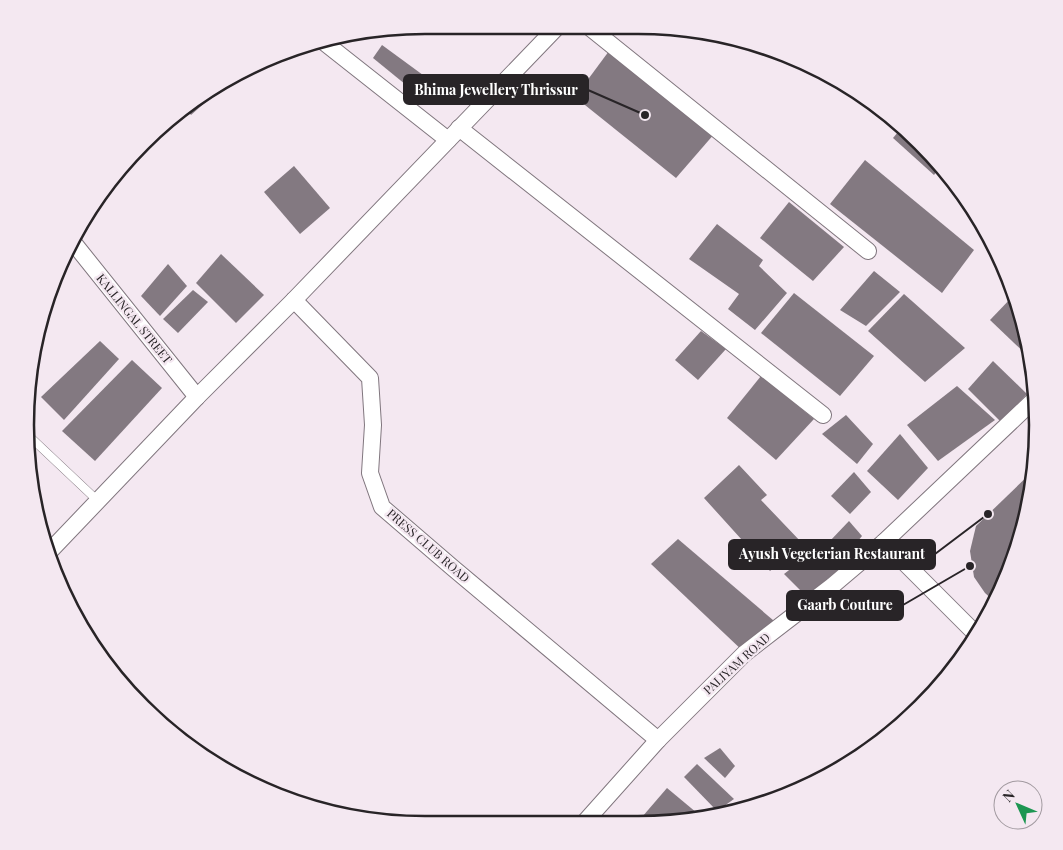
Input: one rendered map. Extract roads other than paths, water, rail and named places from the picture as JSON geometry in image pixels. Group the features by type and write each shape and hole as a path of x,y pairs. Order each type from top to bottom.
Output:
{"street":[{"path":"54,547 551,34"},
{"path":"598,34 868,250"},
{"path":"329,46 454,134 824,415"},
{"name":"KALLINGAL STREET","path":"77,247 198,397"},
{"name":"PRESS CLUB ROAD","path":"294,300 370,378 372,425 370,472 382,507 658,740"},
{"name":"PALIYAM ROAD","path":"590,816 658,740 745,653 832,586 884,542 1028,405"},
{"path":"884,542 971,629"}],"lane":[{"path":"35,441 98,501"}],"place":[{"name":"Bhima Jewellery Thrissur","path":"645,115"},
{"name":"Ayush Vegeterian Restaurant","path":"988,514"},
{"name":"Gaarb Couture","path":"970,566"}]}
